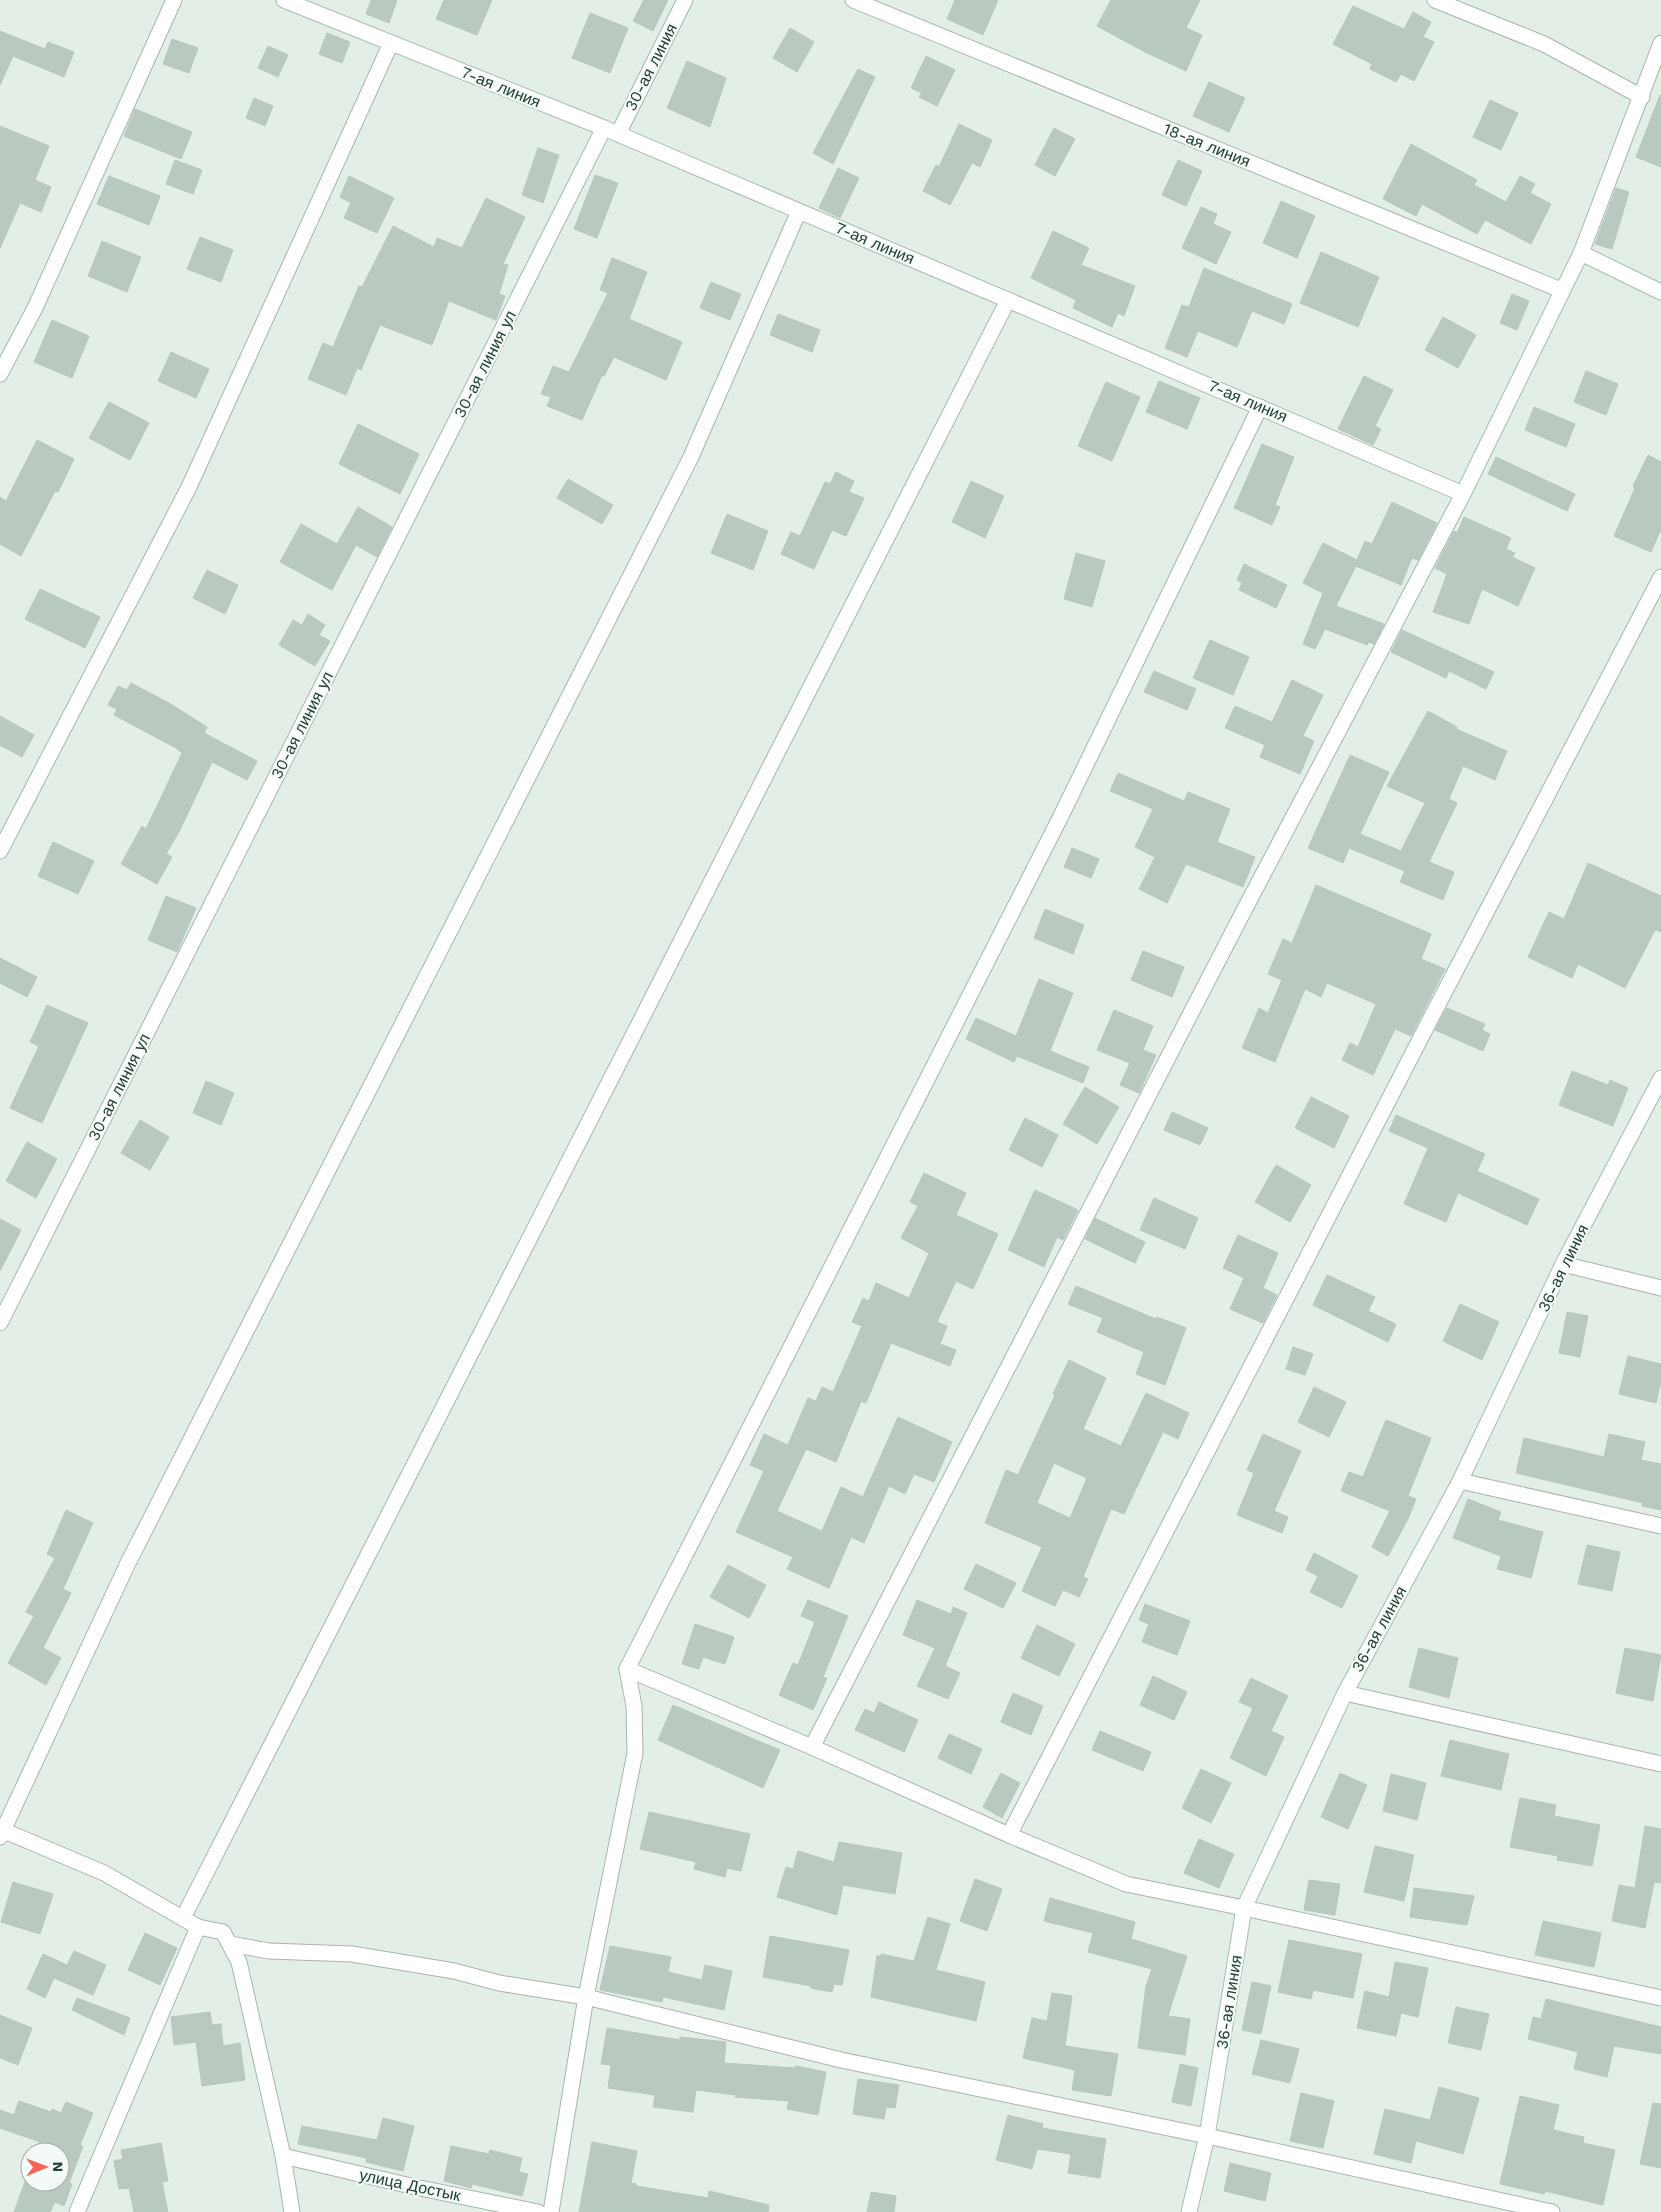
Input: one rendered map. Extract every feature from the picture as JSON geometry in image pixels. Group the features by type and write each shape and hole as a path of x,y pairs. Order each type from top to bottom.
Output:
{"street":[{"path":"0,374 35,308 174,0"},
{"name":"7-ая линия","path":"284,0 611,131 1463,494"},
{"name":"30-ая линия","path":"611,131 685,0"},
{"name":"18-ая линия","path":"854,0 1561,290"},
{"path":"1435,0 1544,44 1642,97"},
{"path":"0,851 189,486 391,43"},
{"path":"812,1747 1234,929 1463,494 1580,253 1642,97 1661,43"},
{"name":"30-ая линия ул","path":"0,1323 611,131"},
{"path":"292,2212 283,2156 239,1962 223,1932 198,1927 104,1873 1,1832 128,1562 690,459 799,211"},
{"path":"1580,253 1661,292"},
{"path":"183,1918 1008,300"},
{"path":"551,2212 586,1997 636,1753 634,1706 627,1669 1062,816 1260,407"},
{"path":"1009,1835 1431,1018 1661,578"},
{"name":"36-ая линия","path":"1189,2212 1207,2136 1244,1908 1344,1693 1460,1481 1563,1264 1661,1078"},
{"path":"1563,1264 1661,1288"},
{"path":"1460,1481 1661,1526"},
{"path":"627,1669 812,1747 1009,1835 1126,1884 1661,1998"},
{"path":"1344,1693 1661,1764"},
{"path":"77,2212 198,1927"},
{"path":"230,1944 269,1951 352,1954 454,1971 499,1982 586,1997 842,2060 1207,2136 1552,2212"},
{"name":"улица Достык","path":"283,2156 414,2187 538,2212"}],"building":[{"path":"371,0 397,0 389,23 366,14"},
{"path":"444,0 492,0 477,35 436,19"},
{"path":"644,0 668,0 653,31 633,21"},
{"path":"955,0 998,0 983,35 947,19"},
{"path":"1111,0 1200,0 1186,28 1202,35 1186,71 1145,52 1097,26"},
{"path":"1353,6 1404,29 1413,12 1431,22 1423,37 1434,42 1414,81 1401,74 1396,82 1370,69 1372,64 1333,44"},
{"path":"590,13 628,28 610,73 572,58"},
{"path":"790,28 814,42 797,72 773,58"},
{"path":"0,31 45,49 48,42 74,52 64,77 13,56 0,85"},
{"path":"327,33 350,42 342,63 319,54"},
{"path":"172,39 198,48 189,73 163,64"},
{"path":"268,46 288,55 278,77 258,68"},
{"path":"926,56 955,70 937,106 919,97 922,93 911,88"},
{"path":"687,61 726,78 710,127 667,108"},
{"path":"858,69 875,77 833,164 813,153"},
{"path":"1209,82 1245,98 1229,132 1193,116"},
{"path":"1661,95 1661,167 1636,157"},
{"path":"254,98 273,106 265,126 246,118"},
{"path":"1490,100 1518,113 1501,150 1473,137"},
{"path":"135,109 192,132 181,159 124,136"},
{"path":"959,124 992,140 980,167 972,163 950,205 923,191 936,165 939,167"},
{"path":"0,126 49,146 35,180 51,187 41,212 20,203 0,248"},
{"path":"1054,128 1075,139 1055,176 1035,165"},
{"path":"1411,144 1477,180 1474,185 1506,202 1520,176 1535,184 1530,193 1551,204 1531,244 1485,220 1477,234 1422,204 1416,216 1383,199"},
{"path":"538,148 559,155 543,203 522,195"},
{"path":"175,160 202,170 193,194 166,184"},
{"path":"1178,160 1202,171 1186,206 1162,195"},
{"path":"838,168 859,178 840,218 819,208"},
{"path":"595,175 618,183 597,238 574,229"},
{"path":"109,176 160,196 149,225 97,204"},
{"path":"349,176 394,198 377,233 344,218 351,203 340,197"},
{"path":"1616,188 1629,192 1612,249 1595,244"},
{"path":"486,198 525,217 503,264 508,265 499,294 505,296 496,320 449,301 432,345 380,325 361,370 357,368 346,395 308,379 323,343 333,347 359,286 362,287 393,226 434,247 437,238 462,248"},
{"path":"1281,201 1315,216 1297,258 1263,243"},
{"path":"1201,207 1217,214 1213,224 1231,232 1216,264 1182,248"},
{"path":"1053,231 1089,248 1081,265 1135,286 1124,316 1118,313 1112,327 1073,308 1076,300 1031,278"},
{"path":"200,237 233,250 221,282 187,269"},
{"path":"102,241 141,257 127,292 88,276"},
{"path":"1321,252 1379,277 1358,327 1300,303"},
{"path":"612,258 647,272 629,319 682,342 666,380 614,357 604,376 602,375 582,420 547,406 551,397 541,394 553,366 569,372 608,293 600,290"},
{"path":"1204,268 1292,304 1284,324 1252,311 1237,347 1198,331 1187,357 1165,348 1182,305 1189,307"},
{"path":"711,282 741,294 730,320 700,308"},
{"path":"1512,294 1529,301 1517,330 1500,323"},
{"path":"778,314 820,330 812,352 770,335"},
{"path":"1443,317 1476,335 1458,368 1425,350"},
{"path":"52,320 89,336 72,378 34,362"},
{"path":"171,352 209,369 196,398 158,381"},
{"path":"1586,371 1618,384 1606,415 1574,402"},
{"path":"1364,376 1393,390 1375,426 1381,429 1373,445 1338,429"},
{"path":"1159,381 1200,398 1187,429 1146,412"},
{"path":"1106,382 1140,397 1112,461 1078,446"},
{"path":"109,402 149,423 130,460 89,438"},
{"path":"1534,407 1575,424 1566,447 1525,430"},
{"path":"358,424 419,454 400,494 339,464"},
{"path":"37,440 74,459 58,492 55,491 21,556 0,544 0,497 6,501"},
{"path":"1262,444 1294,457 1275,505 1280,507 1272,525 1234,508"},
{"path":"1648,455 1661,462 1661,529 1651,552 1614,536 1635,488 1633,486"},
{"path":"1496,457 1575,494 1567,511 1488,474"},
{"path":"836,472 854,481 849,492 864,498 846,536 832,530 814,569 781,554 791,532 800,536 825,482 830,484"},
{"path":"568,479 613,505 602,524 557,498"},
{"path":"971,481 1004,496 985,538 952,522"},
{"path":"1392,502 1437,523 1418,560 1412,558 1401,585 1356,566 1336,606 1384,624 1374,644 1368,642 1367,645 1325,629 1315,649 1303,644 1323,593 1303,583 1323,543 1357,560 1365,541 1372,544"},
{"path":"358,507 392,527 377,557 356,545 332,590 280,562 301,524 337,544"},
{"path":"727,514 768,531 753,570 711,553"},
{"path":"1464,517 1511,538 1506,549 1515,553 1512,557 1535,568 1518,606 1482,589 1469,624 1433,612 1447,574 1435,568 1454,531 1457,533"},
{"path":"1076,553 1105,561 1092,607 1064,599"},
{"path":"1244,564 1287,585 1276,608 1239,590 1242,583 1237,580"},
{"path":"207,570 238,585 225,614 193,598"},
{"path":"40,589 100,617 85,648 25,619"},
{"path":"308,614 325,625 319,635 330,641 315,666 279,645 293,620 302,625"},
{"path":"1402,630 1494,672 1486,689 1449,671 1446,678 1391,652"},
{"path":"1210,640 1249,657 1233,695 1193,678"},
{"path":"1154,671 1196,689 1187,710 1144,692"},
{"path":"1292,680 1323,695 1303,736 1314,741 1300,774 1260,757 1265,745 1225,728 1235,706 1272,722"},
{"path":"131,683 169,703 207,727 204,733 257,761 247,780 212,762 180,830 166,854 172,857 157,884 121,864 142,826 146,829 182,753 114,715 117,709 108,705 118,686 127,690"},
{"path":"1428,711 1457,727 1456,729 1507,751 1495,780 1463,766 1449,799 1457,803 1429,862 1454,872 1443,900 1400,882 1405,871 1349,848 1343,863 1308,848 1350,755 1389,772 1360,834 1401,851 1425,803 1387,786"},
{"path":"0,716 34,735 22,757 0,745"},
{"path":"1118,773 1184,801 1188,792 1230,809 1217,842 1255,857 1243,887 1186,864 1167,903 1139,889 1155,857 1135,847 1153,809 1110,791"},
{"path":"53,842 94,861 78,894 38,876"},
{"path":"1072,848 1099,859 1091,878 1064,867"},
{"path":"1588,863 1661,896 1661,932 1655,930 1625,988 1578,964 1572,978 1528,957 1549,912 1564,919"},
{"path":"1316,885 1431,934 1421,959 1445,969 1411,1036 1395,1029 1373,1075 1342,1060 1350,1043 1358,1047 1376,1004 1327,983 1321,997 1305,989 1275,1062 1242,1048 1259,1008 1268,1013 1282,980 1268,974 1283,939 1292,943"},
{"path":"166,896 196,908 177,952 148,940"},
{"path":"1045,909 1084,925 1073,954 1034,938"},
{"path":"1143,951 1184,967 1172,997 1131,980"},
{"path":"0,958 37,977 27,997 0,983"},
{"path":"1039,979 1073,993 1050,1051 1089,1067 1083,1083 1017,1056 1014,1062 966,1039 976,1018 1016,1036"},
{"path":"47,1005 88,1023 42,1123 10,1108 39,1046 30,1042"},
{"path":"1447,1008 1485,1024 1482,1030 1490,1034 1483,1051 1435,1030"},
{"path":"1114,1010 1153,1026 1143,1050 1156,1055 1139,1093 1120,1085 1130,1063 1097,1050"},
{"path":"1572,1071 1608,1085 1610,1080 1628,1088 1613,1126 1559,1105"},
{"path":"206,1081 234,1093 221,1125 193,1113"},
{"path":"1085,1087 1119,1107 1097,1144 1063,1124"},
{"path":"1311,1097 1349,1116 1334,1148 1295,1128"},
{"path":"1172,1112 1208,1128 1200,1145 1164,1130"},
{"path":"1396,1115 1485,1154 1477,1171 1539,1199 1527,1225 1458,1193 1446,1222 1404,1204 1428,1148 1389,1131"},
{"path":"1025,1118 1058,1135 1042,1167 1009,1150"},
{"path":"140,1120 169,1137 150,1170 121,1153"},
{"path":"27,1142 57,1159 36,1198 6,1181"},
{"path":"1276,1165 1311,1185 1290,1222 1255,1202"},
{"path":"924,1173 966,1193 956,1215 998,1234 973,1289 956,1281 937,1322 947,1326 940,1344 956,1350 950,1366 891,1343 866,1403 861,1401 836,1462 806,1449 777,1511 822,1531 841,1487 863,1497 898,1417 952,1442 934,1482 914,1474 905,1494 889,1486 864,1543 851,1537 829,1588 787,1569 793,1557 736,1532 764,1471 750,1465 764,1434 788,1445 808,1398 816,1401 822,1387 833,1392 862,1326 852,1322 863,1298 869,1301 876,1283 909,1298 929,1253 901,1238 918,1206 910,1202"},
{"path":"1035,1190 1078,1210 1063,1240 1057,1237 1044,1267 1008,1250"},
{"path":"1154,1198 1198,1218 1185,1249 1140,1230"},
{"path":"1095,1218 1145,1242 1135,1263 1085,1239"},
{"path":"0,1219 21,1230 0,1271"},
{"path":"1238,1235 1278,1253 1263,1288 1277,1295 1263,1323 1230,1309 1244,1278 1223,1268"},
{"path":"1327,1275 1375,1297 1368,1311 1396,1324 1388,1342 1313,1305"},
{"path":"1076,1286 1156,1319 1157,1317 1186,1328 1165,1385 1136,1374 1144,1352 1097,1332 1103,1318 1068,1304"},
{"path":"1460,1304 1499,1322 1482,1360 1443,1341"},
{"path":"1567,1312 1588,1316 1580,1357 1559,1353"},
{"path":"1293,1347 1313,1354 1305,1375 1286,1369"},
{"path":"1628,1356 1661,1364 1661,1381 1656,1403 1619,1394"},
{"path":"1069,1360 1106,1378 1083,1429 1121,1446 1146,1393 1189,1413 1178,1439 1163,1432 1124,1514 1111,1509 1083,1577 1088,1579 1079,1597 1063,1590 1055,1606 1022,1591 1042,1547 985,1523 1006,1470 1018,1475 1055,1395 1053,1394","holes":["1054,1463 1087,1478 1070,1518 1037,1503"]},
{"path":"1314,1387 1346,1402 1329,1437 1298,1422"},
{"path":"1386,1420 1431,1438 1408,1496 1416,1499 1408,1519 1388,1556 1372,1547 1390,1511 1341,1491 1349,1472 1363,1477"},
{"path":"1263,1434 1301,1451 1274,1511 1288,1517 1282,1533 1237,1515 1254,1473 1247,1470"},
{"path":"1609,1434 1645,1442 1641,1460 1661,1464 1661,1510 1642,1506 1643,1503 1516,1473 1524,1438 1604,1457"},
{"path":"1468,1499 1501,1512 1498,1520 1543,1532 1531,1578 1497,1569 1501,1556 1453,1538"},
{"path":"66,1510 93,1523 63,1589 71,1593 43,1648 61,1658 46,1685 8,1663 34,1616 26,1612 55,1558 47,1554"},
{"path":"1587,1545 1620,1552 1612,1591 1578,1584"},
{"path":"1314,1553 1358,1576 1342,1608 1310,1592 1318,1576 1306,1570"},
{"path":"976,1564 1016,1583 1003,1608 964,1589"},
{"path":"728,1565 766,1585 749,1618 710,1597"},
{"path":"808,1600 848,1616 823,1677 827,1678 813,1710 779,1695 793,1663 798,1665 815,1622 801,1616"},
{"path":"917,1600 951,1614 953,1607 967,1613 945,1666 960,1673 948,1699 917,1686 935,1648 903,1635"},
{"path":"1145,1604 1190,1621 1177,1655 1142,1642 1149,1624 1139,1620"},
{"path":"695,1624 734,1637 725,1664 703,1657 699,1669 682,1664"},
{"path":"1037,1625 1075,1644 1059,1676 1021,1658"},
{"path":"1419,1648 1458,1658 1449,1698 1409,1687"},
{"path":"1625,1648 1661,1655 1653,1701 1616,1693"},
{"path":"1153,1676 1187,1692 1174,1720 1140,1705"},
{"path":"1251,1678 1288,1696 1271,1731 1284,1737 1266,1776 1230,1758 1253,1708 1239,1702"},
{"path":"1013,1693 1043,1706 1031,1735 1001,1722"},
{"path":"879,1702 918,1720 904,1752 855,1730 865,1709 874,1713"},
{"path":"673,1705 780,1750 763,1788 658,1740"},
{"path":"1100,1731 1151,1752 1143,1771 1092,1750"},
{"path":"949,1734 982,1749 971,1774 938,1758"},
{"path":"1450,1740 1509,1754 1501,1790 1441,1776"},
{"path":"1201,1769 1231,1783 1211,1823 1182,1808"},
{"path":"1001,1773 1020,1783 1002,1818 983,1807"},
{"path":"1340,1773 1367,1785 1348,1829 1321,1817"},
{"path":"1391,1774 1426,1783 1417,1820 1383,1811"},
{"path":"1520,1798 1556,1805 1554,1816 1600,1825 1592,1866 1557,1860 1558,1856 1510,1847"},
{"path":"649,1812 750,1834 741,1871 727,1868 725,1877 694,1869 696,1862 640,1849"},
{"path":"1645,1826 1661,1829 1661,1883 1654,1882 1645,1928 1612,1921 1619,1885 1635,1888"},
{"path":"1199,1839 1234,1854 1219,1888 1184,1873"},
{"path":"839,1842 902,1853 895,1894 843,1885 837,1915 777,1897 786,1867 793,1869 798,1851 834,1862"},
{"path":"1375,1846 1414,1855 1404,1901 1364,1892"},
{"path":"975,1879 1002,1889 987,1931 960,1921"},
{"path":"1309,1880 1340,1884 1335,1915 1304,1910"},
{"path":"13,1882 53,1894 40,1934 1,1922"},
{"path":"1414,1888 1474,1896 1467,1925 1410,1917"},
{"path":"1050,1898 1135,1922 1131,1939 1187,1956 1168,2016 1190,2019 1185,2055 1138,2048 1146,1986 1152,1969 1088,1952 1093,1933 1044,1921"},
{"path":"928,1917 950,1924 936,1970 985,1982 976,2021 871,1997 877,1956 881,1956 881,1954 914,1961"},
{"path":"1543,1921 1601,1933 1594,1967 1535,1955"},
{"path":"145,1933 177,1948 160,1985 128,1970"},
{"path":"770,1936 849,1950 842,1985 834,1984 832,1992 763,1977"},
{"path":"1289,1940 1362,1954 1353,1998 1313,1990 1311,1999 1278,1992"},
{"path":"610,1946 671,1957 668,1972 702,1980 705,1965 732,1971 724,2010 663,1997 662,2002 600,1990"},
{"path":"74,1951 106,1965 93,1995 54,1978 45,1998 27,1989 43,1954 67,1965"},
{"path":"1395,1962 1428,1968 1418,2017 1401,2013 1396,2036 1357,2028 1365,1991 1389,1997"},
{"path":"1252,1982 1271,1986 1261,2034 1242,2030"},
{"path":"1052,1993 1072,1996 1065,2046 1118,2054 1111,2096 1072,2090 1075,2070 1023,2058 1032,2018 1047,2021"},
{"path":"77,1998 130,2018 124,2035 72,2010"},
{"path":"1546,1999 1661,2027 1661,2054 1614,2046 1607,2077 1574,2069 1578,2052 1528,2039 1533,2017 1541,2019"},
{"path":"1456,2007 1489,2014 1481,2050 1448,2043"},
{"path":"210,2012 212,2025 221,2024 223,2046 240,2043 245,2080 202,2086 196,2042 174,2045 171,2017"},
{"path":"0,2015 32,2028 18,2065 0,2058"},
{"path":"607,2028 680,2040 680,2037 726,2042 724,2063 795,2068 796,2066 826,2072 818,2115 787,2109 789,2101 735,2097 736,2095 696,2090 693,2112 653,2107 655,2095 608,2088 611,2065 601,2064"},
{"path":"1261,2040 1299,2049 1290,2083 1252,2074"},
{"path":"1180,2064 1198,2068 1191,2106 1172,2102"},
{"path":"858,2079 899,2085 895,2108 886,2107 884,2119 853,2114"},
{"path":"1439,2087 1479,2098 1463,2154 1416,2141 1411,2163 1374,2154 1385,2109 1430,2120"},
{"path":"1301,2093 1334,2101 1323,2148 1290,2141"},
{"path":"1520,2096 1559,2105 1553,2130 1584,2137 1583,2143 1615,2150 1603,2205 1545,2191 1544,2194 1500,2184"},
{"path":"19,2101 51,2112 52,2109 61,2113 66,2102 93,2113 80,2145 83,2146 70,2180 70,2142 40,2142 0,2128 0,2110 14,2115"},
{"path":"1653,2103 1661,2104 1661,2168 1640,2164"},
{"path":"1008,2115 1043,2124 1042,2128 1106,2139 1100,2178 1068,2173 1071,2154 1037,2149 1032,2169 996,2160"},
{"path":"383,2118 414,2126 403,2171 366,2162 367,2158 298,2144 302,2126 377,2140"},
{"path":"592,2142 637,2151 631,2183 636,2184 636,2186 708,2198 709,2191 769,2205 768,2212 579,2212"},
{"path":"161,2143 168,2181 162,2182 168,2212 134,2212 129,2188 119,2189 114,2161 123,2159 121,2150"},
{"path":"451,2146 489,2154 490,2150 522,2158 519,2172 528,2174 522,2196 472,2184 471,2188 444,2181"},
{"path":"1230,2163 1271,2173 1265,2201 1224,2191"},
{"path":"21,2192 69,2192 64,2206 55,2202 50,2212 14,2212"},
{"path":"871,2192 896,2196 894,2212 867,2212"}]}
